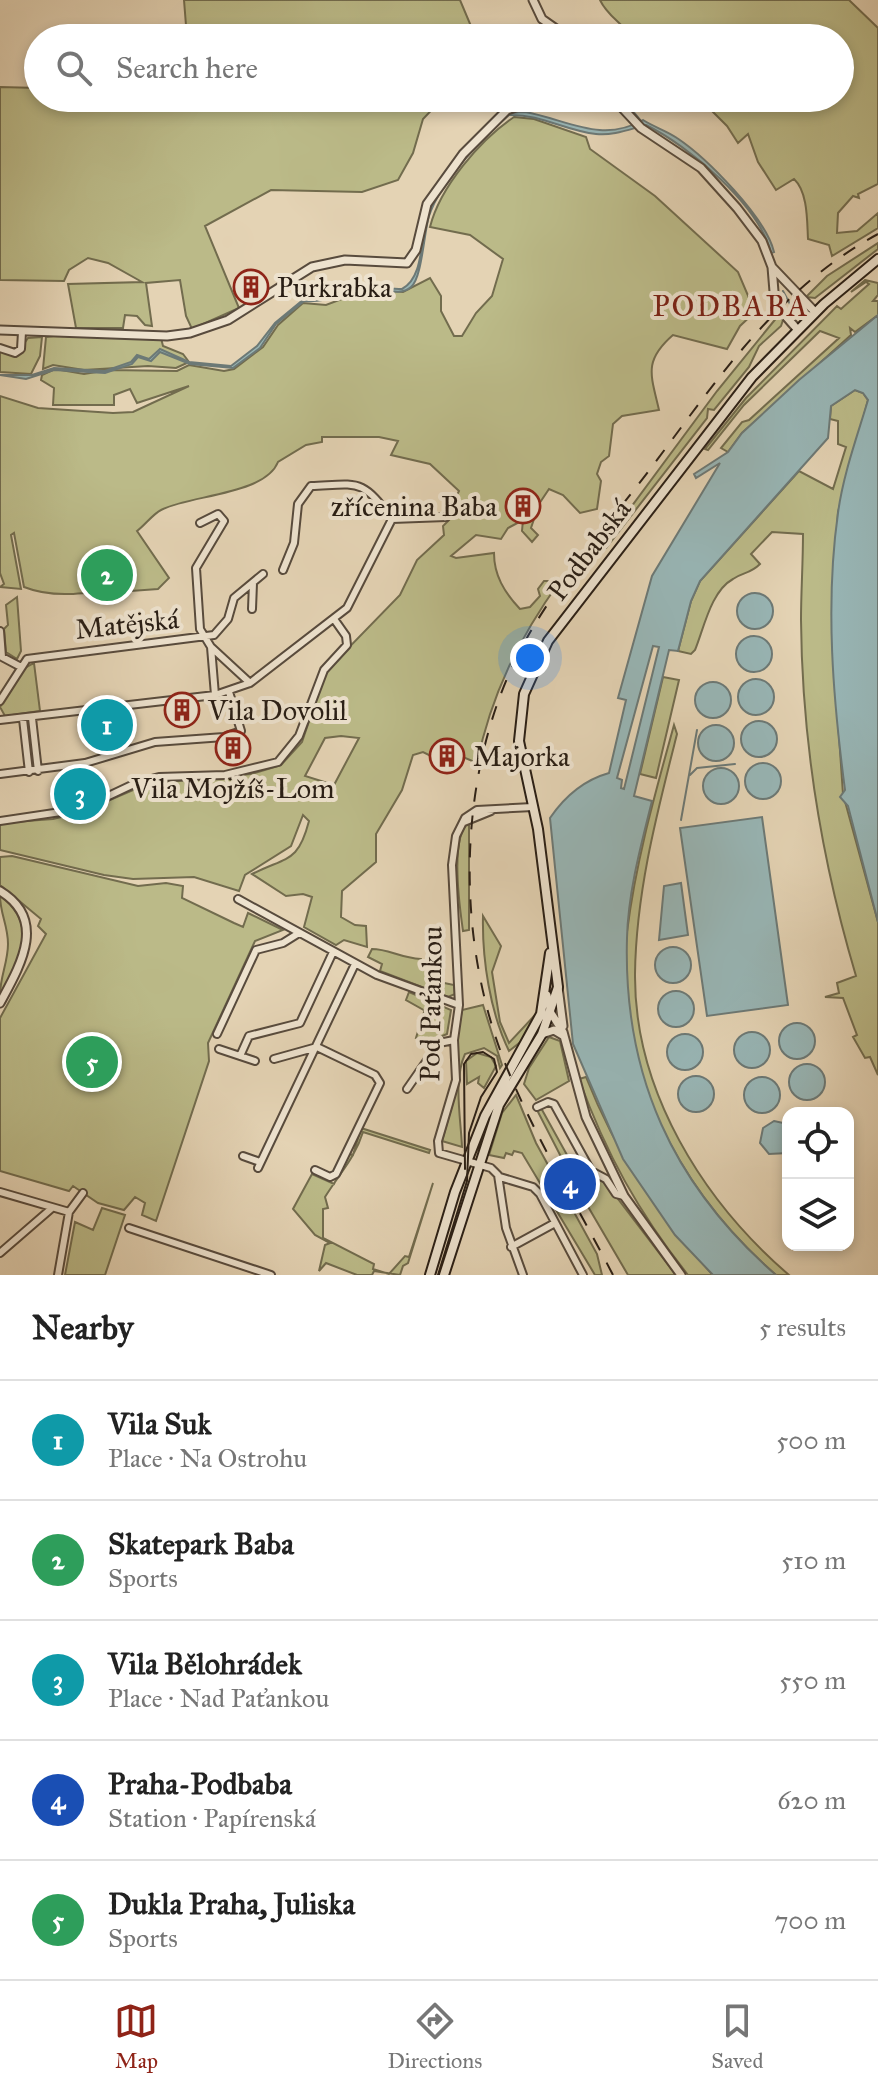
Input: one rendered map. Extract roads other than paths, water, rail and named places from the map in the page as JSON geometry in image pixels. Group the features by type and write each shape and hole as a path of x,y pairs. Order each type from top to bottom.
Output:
{"main road":[{"name":"Podbabská","path":"444,1275 499,1105 542,1034 558,987 533,807 521,764 519,731 524,694 538,658 697,444 797,329 878,259"},
{"name":"Podbabská","path":"430,1275 492,1101 539,1020 547,995 551,945"}],"street":[{"path":"533,0 542,19 549,24"},
{"path":"0,330 167,336 190,333 228,320 312,267 345,260 407,263 416,250 427,204 463,154 505,112"},
{"path":"625,112 641,128 701,168 753,228 772,267 775,304 797,329"},
{"path":"772,267 815,312"},
{"path":"775,289 789,284"},
{"path":"0,348 15,353 21,349 22,332"},
{"path":"283,570 294,543 298,504 311,486 355,484 365,487 392,519"},
{"path":"200,523 218,514 224,521 196,568 200,629 211,647 250,683"},
{"path":"392,519 446,517"},
{"path":"0,720 215,695 250,683 347,608 392,519"},
{"name":"Matějská","path":"21,667 27,659 36,656 206,638 223,628 234,598 263,574"},
{"path":"252,609 253,583"},
{"path":"0,821 81,809 136,783 159,777 225,775 278,762 299,736 324,670 347,645 346,636 334,619"},
{"path":"0,631 1,658 21,667 0,701"},
{"path":"211,647 215,695"},
{"path":"0,774 85,763 155,742 224,737 241,731 229,692"},
{"path":"32,718 38,771"},
{"path":"23,719 29,772"},
{"name":"Pod Paťankou","path":"468,1162 439,1153 438,1147 455,1087 454,1040 459,1005 452,865 456,836 462,823 477,810 533,807"},
{"path":"0,891 20,909 28,933 23,960 0,1003"},
{"path":"238,899 245,906 355,964 459,1005"},
{"path":"217,1034 256,950 283,943 300,933"},
{"path":"240,1056 249,1036 300,1023 333,952"},
{"path":"243,1156 259,1165 284,1108 303,1079 355,964"},
{"path":"558,987 564,1034 586,1117 624,1196 681,1275"},
{"path":"547,995 551,1013 564,1034"},
{"path":"539,1020 551,1013"},
{"path":"542,1034 554,1030 564,1034"},
{"path":"407,1089 439,1043 454,1040"},
{"path":"274,1059 317,1047 375,1075 380,1083 336,1174 330,1177 315,1170"},
{"path":"219,1049 255,1061"},
{"path":"537,1107 548,1102 554,1104 591,1171 606,1179 616,1194 624,1196"},
{"path":"468,1162 491,1168 500,1177 533,1187 582,1272 572,1275"},
{"path":"500,1177 511,1247 523,1275"},
{"path":"0,1192 69,1212"},
{"path":"58,1275 69,1212 83,1193"},
{"path":"0,1253 52,1208"},
{"path":"511,1247 554,1220"},
{"path":"129,1228 271,1275"}],"water":[{"path":"525,112 598,130 628,127 643,120 673,136 704,159 748,206 769,238 774,252 771,253 764,235 738,197 720,179 682,147 646,125 596,134 532,117 509,115 475,148 442,189 429,216 418,274 407,290 360,290 323,300 304,301 276,324 260,348 233,368 190,364 160,352 151,361 138,357 132,364 105,373 54,370 26,379 0,375 32,375 54,368 105,371 131,362 137,355 149,359 160,349 189,362 231,366 257,346 275,323 304,299 368,287 402,289 415,275 426,220 429,211 443,187 464,158 497,122 509,114"},
{"path":"878,315 878,922 848,806 840,797 845,790 832,652 832,582 840,499 868,400 863,393 855,390 831,406 828,438 700,581 691,601 678,651 669,650 634,796 652,801 632,886 627,938 628,988 634,1036 645,1082 661,1124 709,1204 776,1275 713,1275 675,1235 623,1159 573,1044 550,818 576,790 609,773 626,700 618,698 652,576 720,463 696,478 694,474 728,452 742,433 799,380","holes":["653,646 659,647 624,789 621,788 622,780 617,778"]},
{"path":"755,593 768,598 773,611 768,624 755,629 742,624 737,611 742,598"},
{"path":"754,636 767,641 772,654 767,667 754,672 741,667 736,654 741,641"},
{"path":"756,679 769,684 774,697 769,710 756,715 743,710 738,697 743,684"},
{"path":"713,682 726,687 731,700 726,713 713,718 700,713 695,700 700,687"},
{"path":"759,721 772,726 777,739 772,752 759,757 746,752 741,739 746,726"},
{"path":"716,725 729,730 734,743 729,756 716,761 703,756 698,743 703,730"},
{"path":"763,763 776,768 781,781 776,794 763,799 750,794 745,781 750,768"},
{"path":"721,768 734,773 739,786 734,799 721,804 708,799 703,786 708,773"},
{"path":"762,817 788,1005 707,1016 680,828"},
{"path":"681,883 688,935 659,940 664,886"},
{"path":"673,947 686,952 691,965 686,978 673,983 660,978 655,965 660,952"},
{"path":"676,991 689,996 694,1009 689,1022 676,1027 663,1022 658,1009 663,996"},
{"path":"797,1023 810,1028 815,1041 810,1054 797,1059 784,1054 779,1041 784,1028"},
{"path":"752,1032 765,1037 770,1050 765,1063 752,1068 739,1063 734,1050 739,1037"},
{"path":"685,1034 698,1039 703,1052 698,1065 685,1070 672,1065 667,1052 672,1039"},
{"path":"807,1064 820,1069 825,1082 820,1095 807,1100 794,1095 789,1082 794,1069"},
{"path":"696,1076 709,1081 714,1094 709,1107 696,1112 683,1107 678,1094 683,1081"},
{"path":"762,1077 775,1082 780,1095 775,1108 762,1113 749,1108 744,1095 749,1082"},
{"path":"774,1121 782,1123 782,1153 769,1154 760,1143 763,1128"}],"waterway":[{"path":"634,112 641,121"},
{"path":"783,291 791,306"},
{"path":"681,820 697,730"},
{"path":"690,775 697,768 735,764"}],"tram line":[{"path":"438,1275 467,1181 469,1133 481,1097 497,1072 494,1059 483,1052 471,1054 464,1064 465,1169"}],"railway":[{"path":"613,1275 529,1117 505,1063 488,1013 477,961 471,907 470,853 475,799 485,746 501,695 536,623 566,578 700,402 780,309 842,256 878,234"}],"place":[{"name":"Purkrabka","path":"251,287"},
{"name":"zřícenina Baba","path":"523,506"},
{"name":"Skatepark Baba","path":"107,575"},
{"name":"Vila Dovolil","path":"182,710"},
{"name":"Vila Suk","path":"107,725"},
{"name":"Vila Mojžíš-Lom","path":"233,748"},
{"name":"Majorka","path":"447,756"},
{"name":"Vila Bělohrádek","path":"80,794"},
{"name":"Dukla Praha, Juliska","path":"92,1062"},
{"name":"Praha-Podbaba","path":"570,1184"}],"district":[{"name":"PODBABA","path":"731,306"}]}
